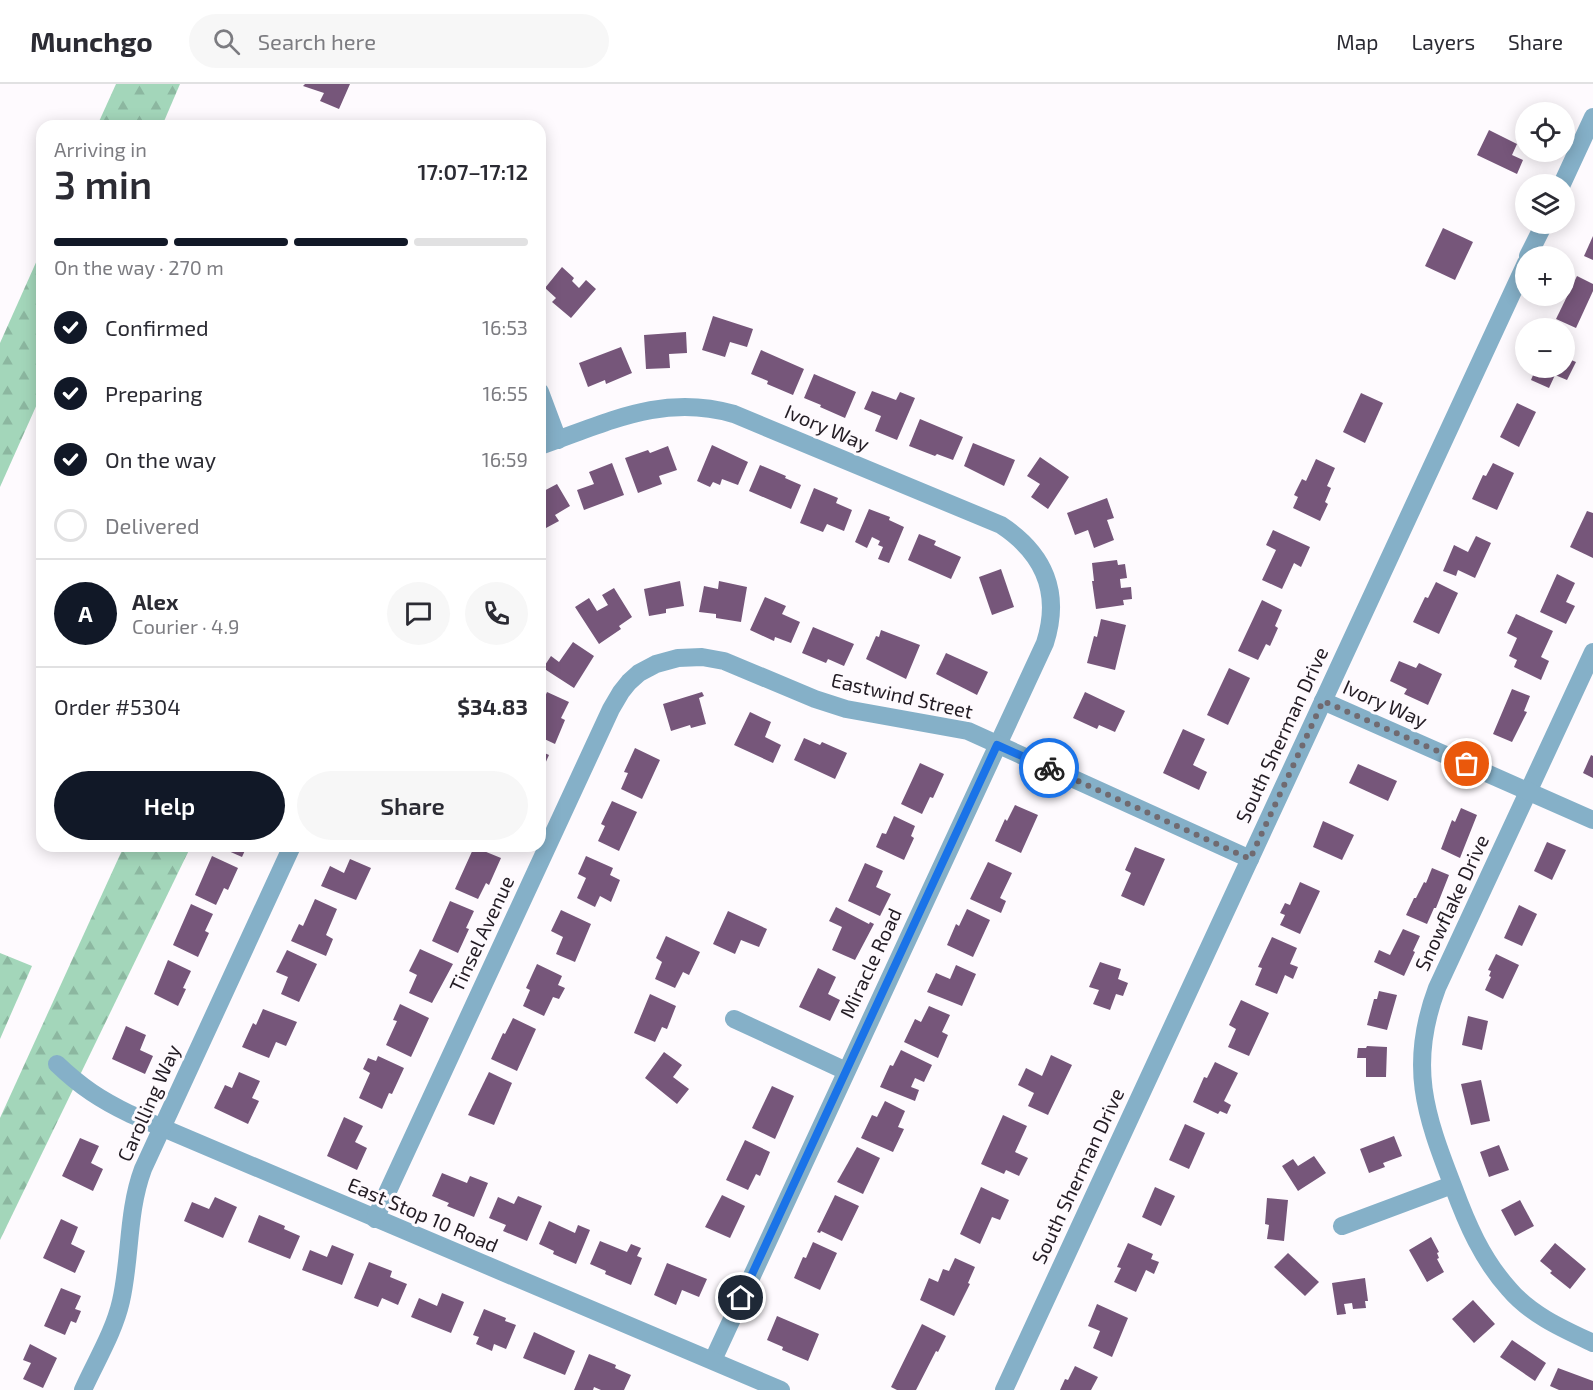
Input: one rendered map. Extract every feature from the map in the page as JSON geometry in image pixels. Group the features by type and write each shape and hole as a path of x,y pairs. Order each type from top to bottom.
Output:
{"street":[{"path":"1567,174 1593,117"},
{"name":"South Sherman Drive","path":"1005,1390 1515,287"},
{"name":"Ivory Way","path":"558,440 637,412 658,408 689,406 734,414 1001,525 1021,539 1032,551 1047,581"},
{"path":"546,408 558,440 546,444"},
{"name":"Miracle Road","path":"713,1360 1045,643 1049,631 1051,599 1047,581"},
{"name":"Snowflake Drive","path":"1593,652 1437,988 1424,1033 1421,1072 1424,1102 1432,1133 1476,1244 1509,1290 1545,1319 1593,1343"},
{"name":"Eastwind Street","path":"671,660 702,657 724,661 833,705 959,728 1250,859"},
{"name":"Tinsel Avenue","path":"546,848 613,703 639,673 656,664 671,660"},
{"name":"Ivory Way","path":"1323,701 1593,820"},
{"name":"Carolling Way","path":"83,1390 110,1332 119,1306 135,1193 143,1169 289,852"},
{"name":"Tinsel Avenue","path":"375,1219 544,852"},
{"path":"734,1020 846,1071"},
{"name":"East Stop 10 Road","path":"57,1064 81,1086 101,1100 162,1128 782,1390"},
{"path":"1342,1226 1452,1185"}],"green space":[{"path":"116,84 180,84 165,120 100,120"},
{"path":"36,262 36,406 0,487 0,343"},
{"path":"121,852 188,852 0,1240 0,1118"},
{"path":"0,953 32,966 0,1039"}],"building":[{"path":"305,84 350,84 339,109 320,101 324,93 303,86"},
{"path":"1489,130 1515,143 1512,155 1515,156 1515,162 1522,162 1517,174 1477,155"},
{"path":"1443,228 1473,242 1455,280 1425,266"},
{"path":"1593,236 1593,260 1584,256"},
{"path":"562,267 574,278 572,281 579,288 586,280 596,289 571,318 552,302 556,298 546,287"},
{"path":"1577,276 1593,284 1593,291 1576,328 1575,318 1556,318 1562,306 1575,306"},
{"path":"713,316 753,329 747,347 730,342 725,357 702,350"},
{"path":"686,332 687,353 669,354 670,368 646,369 644,335"},
{"path":"621,347 632,373 606,384 605,380 588,387 579,363"},
{"path":"761,350 804,369 793,395 751,374"},
{"path":"814,374 856,392 845,418 804,398"},
{"path":"1532,378 1554,378 1549,388 1531,380"},
{"path":"872,391 896,400 900,392 915,398 897,440 875,431 881,416 864,409"},
{"path":"1361,393 1383,403 1365,443 1343,432"},
{"path":"1517,403 1536,412 1519,447 1500,437"},
{"path":"920,419 963,437 953,460 909,446"},
{"path":"973,443 1015,460 1004,486 964,466"},
{"path":"712,445 748,462 738,485 722,479 720,485 713,482 710,487 697,481"},
{"path":"668,446 677,470 659,476 662,484 638,493 625,458 648,450 650,453"},
{"path":"1040,457 1069,477 1048,509 1031,497 1040,484 1027,476"},
{"path":"1316,459 1335,468 1327,486 1331,488 1325,502 1328,504 1320,521 1293,508 1298,497 1294,495 1302,479 1306,481"},
{"path":"612,463 624,495 584,510 577,490 594,484 589,472"},
{"path":"1493,463 1514,473 1497,510 1472,499 1483,475 1486,476"},
{"path":"760,465 801,485 791,509 749,491"},
{"path":"557,484 570,506 555,515 559,521 546,528 546,490"},
{"path":"814,488 838,498 836,503 852,510 844,531 827,524 823,532 800,523"},
{"path":"1107,498 1114,518 1107,520 1114,540 1094,548 1088,530 1075,535 1067,513"},
{"path":"869,509 890,517 889,520 904,527 889,563 878,559 883,547 878,545 880,541 872,537 867,548 855,542"},
{"path":"1587,511 1593,513 1593,558 1570,547"},
{"path":"1273,530 1310,547 1301,567 1294,563 1282,589 1262,580 1276,550 1266,545"},
{"path":"919,534 936,541 934,545 961,557 951,579 908,560"},
{"path":"1476,536 1491,543 1475,578 1458,570 1456,576 1443,571 1454,545 1468,552"},
{"path":"1117,560 1118,565 1125,564 1127,578 1120,579 1121,588 1131,587 1132,599 1123,600 1124,605 1096,609 1092,563"},
{"path":"1001,569 1014,607 992,615 979,577"},
{"path":"1557,574 1575,583 1566,602 1575,606 1566,624 1540,612"},
{"path":"680,581 684,606 666,609 666,613 649,616 644,589"},
{"path":"719,581 747,587 741,622 716,618 716,614 699,612 704,586 718,589"},
{"path":"1436,582 1458,593 1439,634 1413,622 1425,597 1428,598"},
{"path":"614,588 632,617 619,626 621,629 599,644 575,607 589,598 597,611 608,605 602,595"},
{"path":"765,597 786,606 782,614 800,622 791,643 775,637 774,641 750,630"},
{"path":"1262,600 1282,610 1275,626 1278,628 1270,646 1266,644 1258,660 1238,651"},
{"path":"1516,614 1553,631 1541,657 1549,661 1541,680 1514,667 1517,660 1509,656 1517,638 1507,633"},
{"path":"1101,619 1126,625 1115,670 1087,663"},
{"path":"813,627 854,644 844,666 828,659 826,663 802,653"},
{"path":"881,630 920,645 906,679 866,659"},
{"path":"573,642 594,656 574,688 546,670 546,664 551,656 559,662"},
{"path":"946,653 988,672 977,695 936,674"},
{"path":"1399,661 1416,668 1419,663 1442,674 1428,705 1404,694 1407,689 1390,681"},
{"path":"1229,668 1250,678 1228,725 1207,715"},
{"path":"1512,689 1530,696 1524,711 1527,712 1512,742 1493,734"},
{"path":"547,692 569,702 561,718 565,720 555,744 546,740"},
{"path":"702,692 704,696 699,698 706,724 691,728 690,725 671,731 663,704"},
{"path":"1085,692 1125,711 1115,732 1099,725 1097,729 1073,718"},
{"path":"750,712 771,722 765,737 781,745 773,763 734,745"},
{"path":"1183,729 1205,739 1193,765 1207,772 1199,790 1163,773"},
{"path":"804,738 820,745 822,742 847,753 835,779 794,760"},
{"path":"635,748 660,760 642,799 621,789 628,773 624,772"},
{"path":"1591,755 1593,756 1593,778 1583,773"},
{"path":"920,763 944,774 933,798 930,797 922,814 901,804"},
{"path":"1358,764 1397,781 1388,801 1349,783"},
{"path":"612,801 637,812 619,851 598,841 605,826 601,824"},
{"path":"1015,805 1038,815 1021,853 995,841 1005,819 1007,821"},
{"path":"1461,808 1477,815 1460,858 1441,849 1452,820 1455,822"},
{"path":"894,816 915,826 911,836 914,838 904,860 876,847 882,833 886,834"},
{"path":"1323,821 1354,835 1342,860 1313,847"},
{"path":"1547,842 1566,850 1552,880 1534,871"},
{"path":"1135,847 1165,859 1144,906 1121,896 1131,873 1125,870"},
{"path":"231,852 244,852 242,857"},
{"path":"472,852 486,852 501,858 489,885 486,883 478,899 455,889"},
{"path":"212,856 238,868 228,890 224,888 216,905 195,895"},
{"path":"586,856 613,868 610,875 620,880 611,902 600,896 595,907 577,898 586,878 578,874"},
{"path":"350,859 371,868 356,900 321,886 330,866 344,873"},
{"path":"988,862 1012,873 1000,898 1006,901 1001,913 970,899"},
{"path":"865,863 883,871 876,887 891,894 880,916 848,901"},
{"path":"1432,868 1449,875 1427,924 1406,915 1424,882 1426,883"},
{"path":"1300,882 1320,891 1300,934 1280,925 1285,915 1280,913 1285,903 1290,905"},
{"path":"315,899 337,909 326,935 333,939 326,956 291,941 299,924 303,926"},
{"path":"450,901 474,911 458,953 432,941"},
{"path":"191,904 213,914 205,931 209,933 198,957 173,945"},
{"path":"1519,905 1537,914 1522,946 1504,938"},
{"path":"836,907 869,924 870,922 874,924 855,960 832,950 842,927 829,921"},
{"path":"967,909 990,920 973,957 947,945 956,924 959,926"},
{"path":"561,910 591,924 575,962 556,954 563,937 551,931"},
{"path":"728,911 767,929 759,947 741,940 735,954 713,944"},
{"path":"1403,929 1420,936 1404,976 1374,962 1379,950 1390,955"},
{"path":"666,936 700,952 689,975 683,972 675,988 655,979 662,962 656,958"},
{"path":"1272,937 1297,948 1290,964 1298,967 1293,979 1285,975 1277,994 1255,985 1262,968 1258,967"},
{"path":"420,949 453,964 432,1003 409,993 417,975 409,971"},
{"path":"287,950 317,964 299,1002 281,994 288,977 276,972"},
{"path":"1496,954 1519,965 1503,999 1485,990 1491,977 1489,976 1491,971 1488,970"},
{"path":"168,960 191,971 178,1006 154,994"},
{"path":"1100,962 1121,969 1118,979 1128,983 1123,996 1116,994 1110,1010 1093,1004 1099,990 1089,987"},
{"path":"537,964 562,976 558,985 565,988 559,999 553,997 544,1016 523,1006 530,990 526,988"},
{"path":"956,965 976,974 962,1006 927,992 936,973 950,979"},
{"path":"818,968 836,977 828,994 840,1000 830,1021 799,1007"},
{"path":"1379,991 1397,995 1387,1030 1367,1025 1374,999 1377,999"},
{"path":"650,994 676,1006 667,1029 662,1027 655,1042 634,1033"},
{"path":"1241,1000 1269,1013 1249,1056 1228,1047 1236,1029 1229,1025"},
{"path":"400,1004 429,1018 411,1057 386,1045 397,1021 393,1020"},
{"path":"929,1006 950,1015 942,1032 948,1035 938,1058 904,1042 915,1019 921,1022"},
{"path":"263,1009 297,1022 286,1046 276,1042 269,1058 242,1047 253,1023 256,1025"},
{"path":"1468,1016 1488,1021 1482,1050 1462,1045"},
{"path":"513,1018 536,1029 517,1071 491,1059"},
{"path":"126,1026 146,1035 140,1050 153,1056 145,1074 112,1059"},
{"path":"1387,1047 1386,1077 1366,1077 1366,1058 1357,1058 1358,1048"},
{"path":"901,1050 932,1065 924,1082 915,1078 911,1087 919,1090 915,1101 880,1087 890,1065 893,1066"},
{"path":"664,1052 682,1065 673,1077 689,1089 677,1104 645,1078"},
{"path":"1051,1055 1072,1065 1048,1115 1028,1106 1034,1093 1018,1085 1026,1068 1042,1076"},
{"path":"378,1056 404,1068 382,1109 359,1098 370,1073 363,1069 368,1058 376,1061"},
{"path":"1215,1062 1238,1073 1224,1101 1231,1105 1227,1114 1220,1111 1218,1114 1193,1102 1204,1077 1207,1078"},
{"path":"239,1072 260,1081 252,1098 259,1101 248,1124 214,1108 225,1085 232,1088"},
{"path":"489,1072 512,1083 494,1125 468,1115"},
{"path":"1481,1080 1490,1121 1471,1125 1461,1084"},
{"path":"772,1086 794,1096 775,1139 752,1128"},
{"path":"885,1101 905,1111 898,1127 904,1129 893,1152 861,1138 872,1115 877,1117"},
{"path":"1003,1115 1027,1126 1015,1152 1028,1158 1019,1176 1006,1170 1004,1174 981,1164"},
{"path":"344,1117 363,1126 355,1142 367,1148 357,1170 327,1156"},
{"path":"1185,1124 1205,1133 1189,1169 1169,1160"},
{"path":"1394,1136 1402,1156 1383,1163 1385,1167 1369,1173 1360,1149"},
{"path":"80,1138 99,1146 91,1163 103,1169 93,1191 62,1176"},
{"path":"745,1140 770,1152 760,1176 756,1174 748,1190 726,1180"},
{"path":"1499,1145 1509,1170 1489,1177 1480,1152"},
{"path":"857,1147 880,1158 863,1194 837,1182"},
{"path":"1314,1156 1326,1173 1298,1191 1282,1166 1293,1159 1298,1166"},
{"path":"442,1173 467,1183 470,1176 488,1183 474,1217 447,1206 449,1203 432,1196"},
{"path":"981,1187 1009,1200 1000,1220 992,1217 980,1244 960,1234"},
{"path":"1155,1187 1175,1196 1161,1226 1142,1217"},
{"path":"722,1195 745,1206 730,1238 705,1227"},
{"path":"835,1195 859,1206 842,1241 821,1231 817,1232"},
{"path":"518,1196 542,1206 527,1241 503,1231 506,1225 489,1218 498,1197 514,1204"},
{"path":"215,1197 237,1207 223,1238 184,1221 192,1202 209,1209"},
{"path":"1267,1198 1288,1200 1284,1241 1267,1239 1269,1225 1265,1224"},
{"path":"1520,1200 1534,1226 1515,1236 1501,1210"},
{"path":"259,1215 285,1226 284,1229 300,1236 290,1259 248,1242"},
{"path":"61,1219 78,1227 71,1244 85,1251 75,1273 43,1258"},
{"path":"549,1221 575,1233 578,1225 590,1230 576,1264 553,1254 554,1251 539,1244"},
{"path":"1431,1237 1439,1252 1437,1259 1444,1272 1427,1282 1409,1250"},
{"path":"600,1241 627,1252 631,1244 641,1248 637,1256 642,1258 631,1285 605,1274 606,1271 590,1264"},
{"path":"813,1242 837,1253 820,1290 794,1278 803,1257 806,1258"},
{"path":"1128,1243 1153,1254 1151,1259 1159,1262 1154,1274 1146,1270 1136,1292 1114,1282 1121,1268 1117,1267"},
{"path":"1555,1243 1586,1269 1570,1289 1550,1273 1552,1271 1540,1261"},
{"path":"332,1245 354,1254 342,1285 302,1270 310,1250 327,1257"},
{"path":"1288,1253 1319,1282 1305,1296 1274,1267"},
{"path":"955,1258 975,1267 968,1283 970,1284 954,1316 920,1300 929,1278 938,1282 943,1269 949,1271"},
{"path":"369,1262 392,1271 390,1277 407,1284 398,1305 382,1298 378,1307 354,1298"},
{"path":"667,1263 707,1279 699,1297 682,1290 676,1305 654,1295"},
{"path":"1365,1278 1368,1301 1365,1301 1366,1308 1353,1309 1352,1303 1344,1304 1346,1314 1337,1315 1332,1283"},
{"path":"61,1288 81,1296 75,1309 81,1311 76,1323 71,1321 65,1335 44,1326"},
{"path":"442,1293 464,1302 451,1333 411,1317 419,1298 437,1306"},
{"path":"1473,1300 1495,1324 1474,1343 1452,1319"},
{"path":"1097,1304 1128,1318 1112,1357 1093,1348 1100,1331 1088,1326"},
{"path":"484,1309 516,1325 506,1349 494,1344 492,1351 476,1344 479,1337 473,1335"},
{"path":"777,1316 819,1334 808,1361 782,1350 783,1347 767,1340"},
{"path":"922,1324 946,1336 916,1390 897,1390 891,1387"},
{"path":"534,1332 575,1351 565,1375 523,1358"},
{"path":"1512,1340 1546,1363 1535,1381 1500,1357"},
{"path":"30,1344 57,1358 43,1388 23,1379 31,1363 23,1360"},
{"path":"589,1354 616,1365 615,1368 631,1375 624,1390 601,1390 594,1387 593,1390 574,1390"},
{"path":"1075,1366 1098,1377 1091,1390 1060,1390"},
{"path":"1558,1368 1593,1381 1593,1390 1559,1390 1550,1386"}],"way so far":[{"path":"1049,768 1250,859 1323,701 1467,764"}],"route":[{"path":"741,1298 997,745 1049,768"}]}
